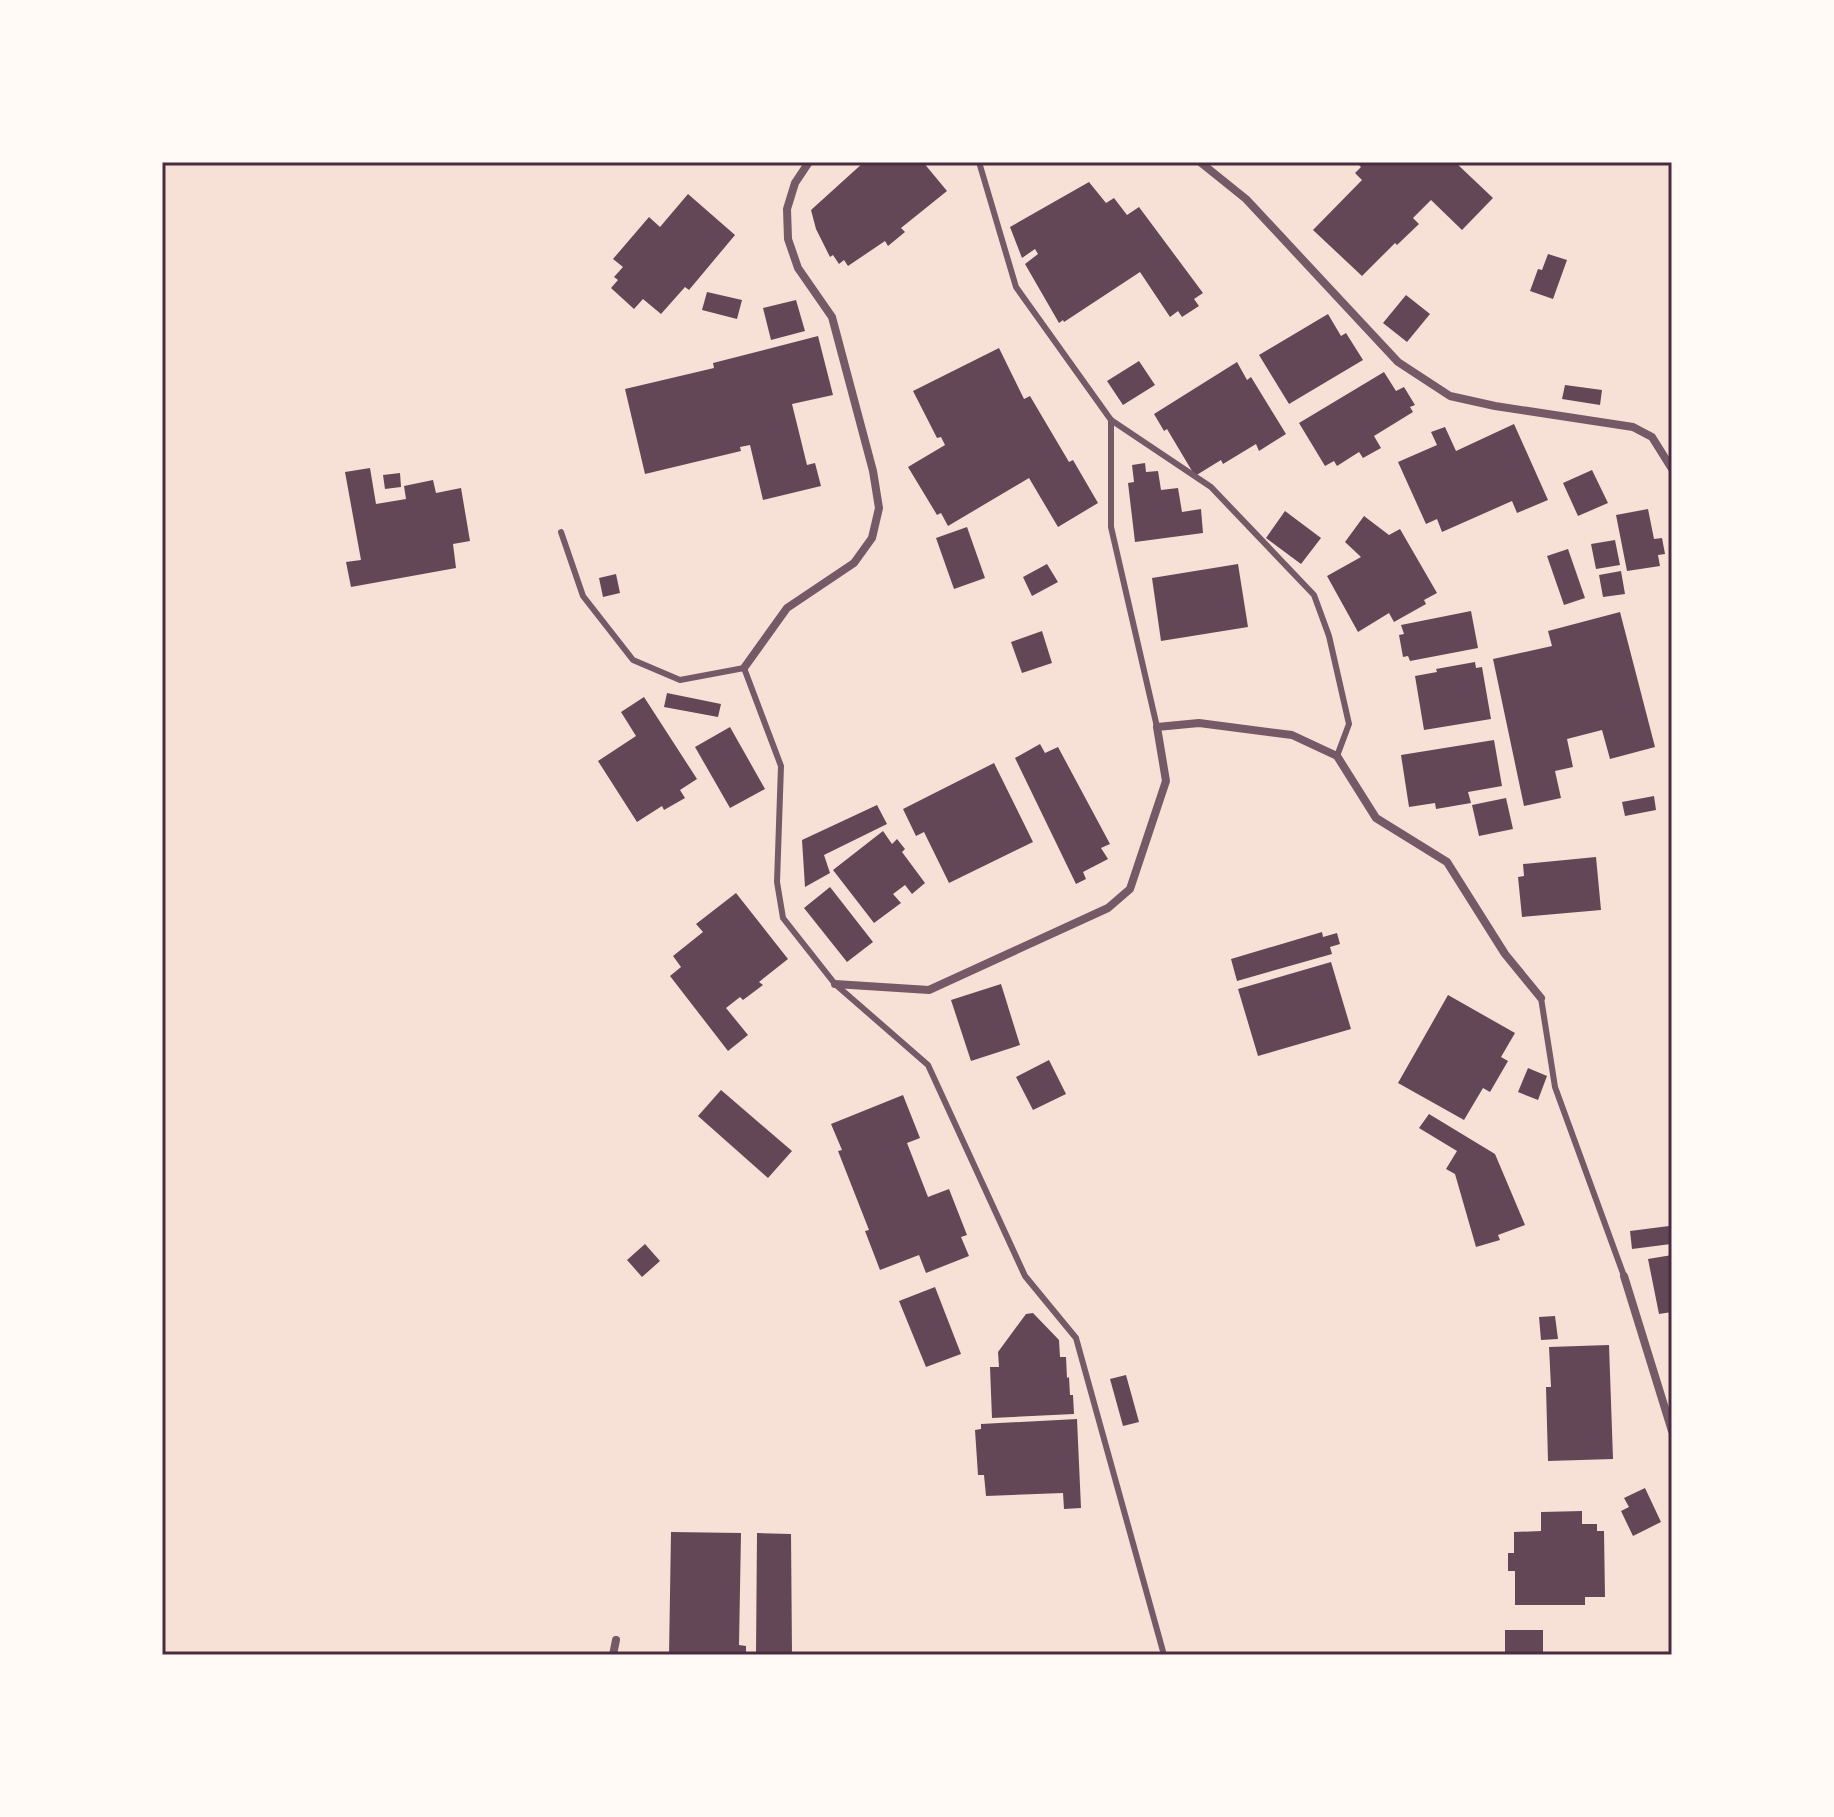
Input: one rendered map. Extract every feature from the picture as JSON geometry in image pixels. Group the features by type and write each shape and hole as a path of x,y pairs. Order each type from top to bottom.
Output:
{"street":[{"path":"744,668 787,608 854,563 872,538 879,508 873,471 832,317 798,268 788,239 787,209 795,183 809,162"},
{"path":"1200,162 1246,199 1398,362 1422,380 1450,396 1480,403 1633,427 1652,437 1672,469"},
{"path":"835,984 929,990 1108,908 1130,889 1166,781 1157,727 1199,723 1292,735 1337,756 1376,818 1447,862 1505,954 1541,998"},
{"path":"1624,1276 1672,1431"},
{"path":"613,1655 616,1640"}],"lane":[{"path":"979,162 1016,287 1111,420 1211,487 1314,595 1329,636 1349,724 1337,756"},
{"path":"1111,420 1111,527 1157,727"},
{"path":"561,532 583,596 633,660 680,680 744,668 781,766 777,882 783,918 835,984 928,1065 1025,1276 1076,1338 1164,1655"},
{"path":"1541,998 1555,1087 1624,1276"}],"building":[{"path":"864,162 923,162 947,191 901,228 905,232 888,246 885,241 848,266 844,260 839,264 833,255 830,257 816,229 811,210"},
{"path":"1356,162 1455,162 1493,198 1462,230 1431,200 1413,218 1419,224 1362,276 1313,230 1362,180 1355,173 1361,167"},
{"path":"1089,182 1106,203 1114,198 1127,215 1139,207 1203,293 1194,299 1199,306 1182,317 1178,311 1170,317 1140,272 1059,323 1025,264 1038,254 1035,249 1022,258 1010,227"},
{"path":"688,194 735,235 689,290 685,287 661,314 643,299 634,309 611,288 618,280 614,277 623,267 613,259 649,217 660,227"},
{"path":"1548,254 1567,260 1553,299 1530,291 1538,269 1542,270"},
{"path":"707,292 742,300 737,319 702,310"},
{"path":"1406,295 1430,314 1407,342 1383,323"},
{"path":"796,300 805,331 771,340 763,308"},
{"path":"1328,314 1341,336 1346,333 1363,360 1289,404 1259,355"},
{"path":"818,336 833,395 792,404 807,465 815,463 821,486 763,500 750,445 740,447 741,451 645,474 625,389 714,368 713,363"},
{"path":"999,348 1024,399 1030,396 1069,462 1073,460 1098,503 1058,527 1029,478 948,526 941,513 937,515 908,467 945,445 941,437 937,438 913,391"},
{"path":"1139,361 1155,385 1123,405 1107,381"},
{"path":"1237,362 1247,380 1251,377 1286,434 1259,451 1256,444 1195,476 1167,429 1164,431 1154,414"},
{"path":"1384,372 1396,391 1404,387 1415,405 1410,407 1413,412 1374,436 1381,448 1363,458 1359,452 1337,466 1334,461 1325,466 1299,423"},
{"path":"1565,385 1602,390 1600,405 1562,399"},
{"path":"1514,424 1548,500 1517,513 1512,501 1442,532 1437,519 1426,524 1398,462 1437,445 1431,432 1445,427 1456,451"},
{"path":"1145,463 1146,472 1158,471 1161,490 1178,488 1182,512 1201,509 1203,533 1135,542 1128,483 1134,482 1132,465"},
{"path":"370,468 376,504 406,499 404,486 433,480 436,493 461,488 470,541 453,544 456,568 351,587 346,562 361,560 345,472"},
{"path":"1592,470 1608,503 1578,516 1563,483"},
{"path":"400,473 401,487 385,489 383,475"},
{"path":"1648,509 1654,539 1662,538 1665,554 1658,555 1660,566 1627,571 1616,515"},
{"path":"1285,511 1321,538 1301,564 1266,538"},
{"path":"1364,516 1389,535 1400,529 1437,593 1424,600 1426,604 1394,622 1389,613 1358,632 1327,576 1361,557 1345,542"},
{"path":"967,527 985,578 954,589 936,538"},
{"path":"1615,540 1620,565 1596,569 1591,544"},
{"path":"1568,549 1585,598 1564,605 1547,556"},
{"path":"1047,564 1058,582 1032,596 1023,577"},
{"path":"1238,564 1248,627 1161,641 1152,578"},
{"path":"1621,571 1625,594 1603,597 1599,575"},
{"path":"616,574 620,593 603,597 599,578"},
{"path":"1471,611 1478,648 1410,661 1408,656 1403,657 1399,635 1404,634 1401,625"},
{"path":"1620,612 1655,747 1610,759 1602,730 1567,739 1573,767 1555,771 1561,798 1524,806 1493,659 1552,646 1548,631"},
{"path":"1042,631 1052,663 1022,673 1011,642"},
{"path":"1475,662 1476,668 1482,667 1491,719 1424,730 1415,676"},
{"path":"667,693 721,704 718,717 664,707"},
{"path":"644,697 697,779 680,790 685,798 664,810 662,806 637,822 598,761 636,736 621,712"},
{"path":"730,727 765,789 730,808 695,747"},
{"path":"1494,740 1502,786 1468,792 1471,803 1436,809 1435,803 1409,807 1401,755"},
{"path":"1040,744 1045,753 1058,747 1110,844 1101,848 1108,859 1083,872 1086,879 1076,884 1015,758"},
{"path":"994,763 1033,842 949,883 924,832 916,836 903,809"},
{"path":"1654,796 1656,810 1625,816 1622,802"},
{"path":"1506,798 1513,829 1479,836 1472,805"},
{"path":"877,805 887,824 824,855 830,873 805,887 802,840"},
{"path":"883,831 892,844 897,839 905,849 902,852 925,883 912,894 905,885 893,894 901,903 874,923 833,870"},
{"path":"1596,857 1601,910 1522,917 1518,877 1524,876 1523,864"},
{"path":"830,887 873,942 847,962 804,908"},
{"path":"736,893 788,959 759,982 763,985 726,1008 748,1035 728,1051 670,976 681,967 673,956 703,932 696,924"},
{"path":"1322,932 1323,937 1337,933 1340,944 1330,947 1332,954 1237,981 1231,959"},
{"path":"1331,962 1351,1029 1258,1056 1238,989"},
{"path":"1001,984 1020,1045 971,1061 951,1000"},
{"path":"1448,995 1515,1033 1501,1057 1508,1061 1490,1092 1483,1088 1464,1120 1398,1083"},
{"path":"1049,1060 1066,1094 1033,1110 1016,1077"},
{"path":"1528,1068 1547,1076 1538,1100 1518,1092"},
{"path":"721,1090 792,1151 768,1178 698,1116"},
{"path":"903,1095 920,1138 907,1143 928,1197 949,1189 967,1235 961,1237 969,1256 926,1273 919,1255 880,1270 831,1124"},
{"path":"1429,1114 1495,1154 1525,1225 1498,1235 1500,1240 1476,1247 1455,1174 1446,1169 1457,1151 1419,1128"},
{"path":"1669,1226 1671,1244 1632,1249 1630,1231"},
{"path":"645,1244 660,1261 642,1277 627,1260"},
{"path":"1672,1255 1672,1312 1659,1314 1648,1259"},
{"path":"935,1287 961,1354 926,1367 899,1301"},
{"path":"1033,1313 1059,1340 1060,1357 1066,1357 1074,1414 992,1418 990,1367 999,1367 998,1352 1026,1314"},
{"path":"1555,1316 1558,1339 1541,1340 1539,1317"},
{"path":"1609,1345 1613,1459 1548,1461 1546,1387 1551,1387 1549,1347"},
{"path":"1126,1375 1139,1422 1123,1426 1110,1379"},
{"path":"1077,1419 1081,1508 1064,1509 1063,1493 986,1496 984,1475 978,1475 975,1430 981,1429 981,1424"},
{"path":"1645,1488 1661,1522 1633,1536 1621,1511 1629,1507 1624,1498"},
{"path":"1582,1511 1582,1524 1597,1524 1597,1531 1604,1531 1605,1597 1585,1597 1585,1605 1515,1605 1515,1571 1508,1571 1508,1553 1514,1553 1514,1532 1541,1531 1541,1512"},
{"path":"671,1532 741,1533 739,1645 746,1646 746,1655 669,1655"},
{"path":"757,1533 791,1534 792,1655 756,1655"},
{"path":"1505,1630 1543,1630 1543,1655 1505,1655"}]}
